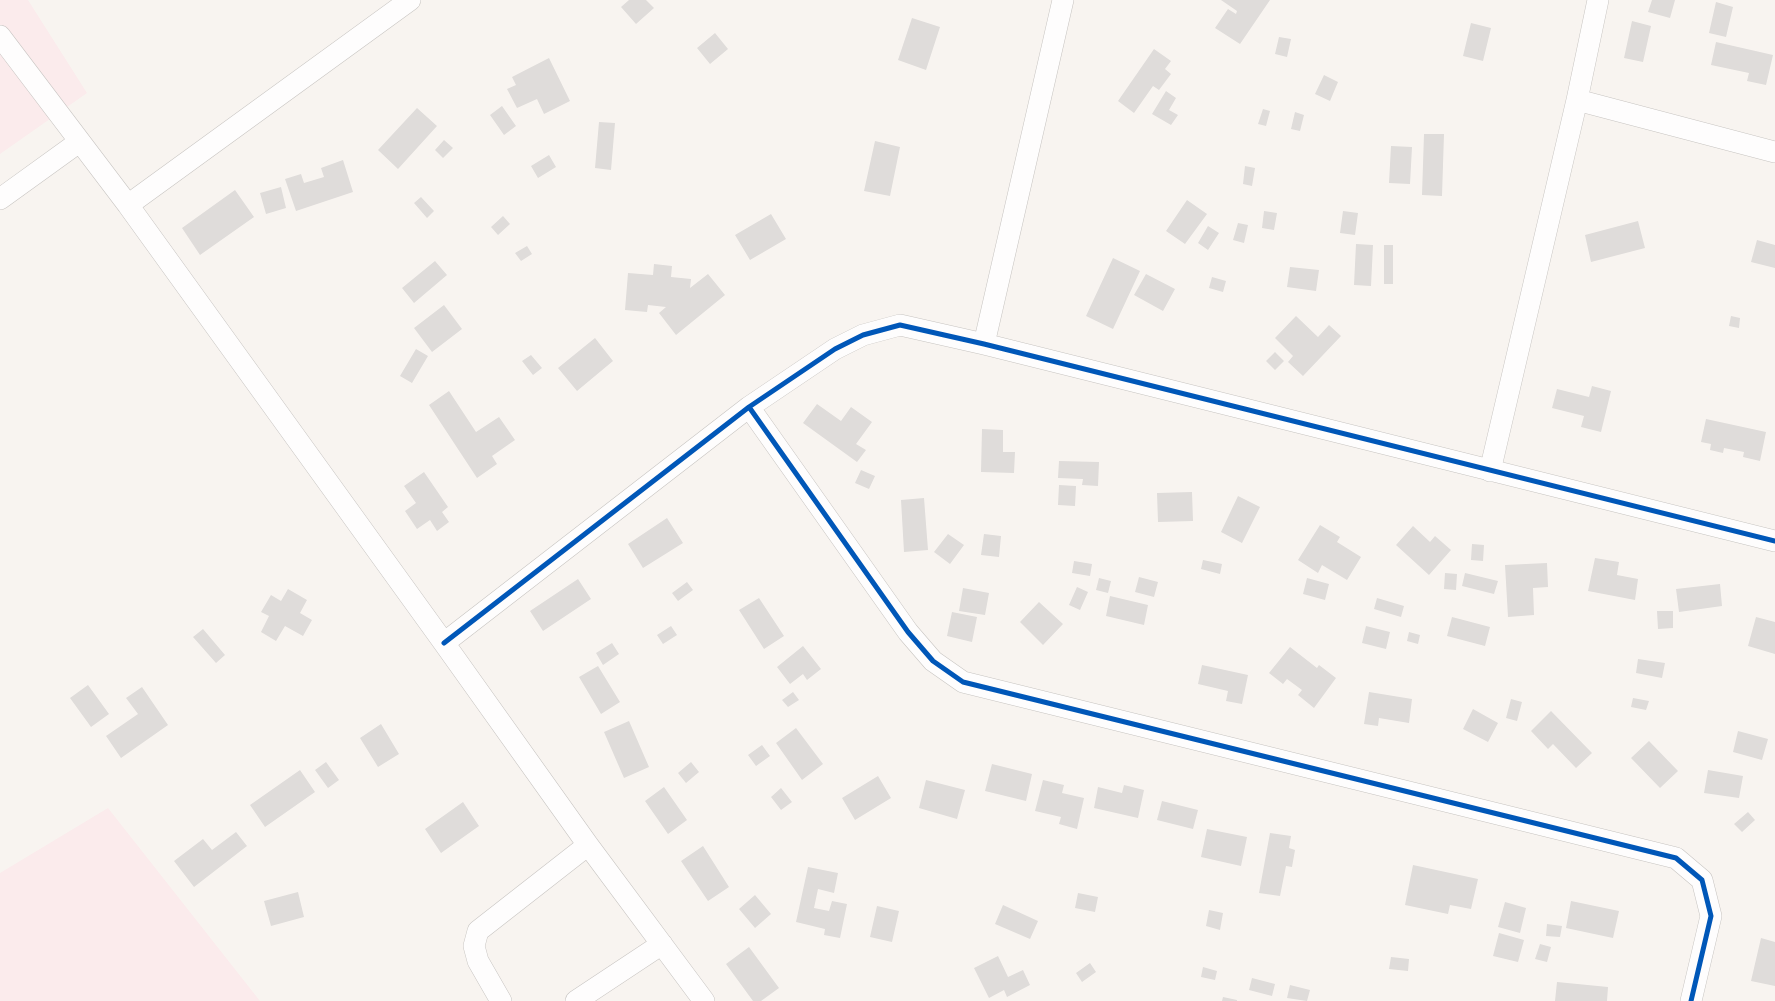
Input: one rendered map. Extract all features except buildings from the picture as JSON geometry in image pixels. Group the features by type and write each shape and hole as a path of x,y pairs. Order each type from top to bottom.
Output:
{"street":[{"path":"128,205 410,0"},
{"path":"984,344 1063,0"},
{"path":"1490,471 1577,100 1598,0"},
{"path":"0,36 128,205 588,845 704,1001"},
{"path":"1577,100 1775,152"},
{"path":"0,199 79,142"},
{"path":"444,643 749,407 835,349 863,335 900,325 984,344 1775,542"},
{"path":"749,407 908,632 933,662 963,682 1676,858 1702,880 1711,916 1691,1001"},
{"path":"501,1001 478,962 474,946 478,931 588,845"},
{"path":"576,1001 662,944"}],"shaded area":[{"path":"0,0 28,0 87,93 0,154"},
{"path":"108,808 260,1001 0,1001 0,873"}],"cycle path":[{"path":"444,643 749,407 835,349 863,335 900,325 984,344 1775,541"},
{"path":"749,407 908,632 933,661 963,682 1676,858 1702,880 1711,916 1691,1001"}]}
